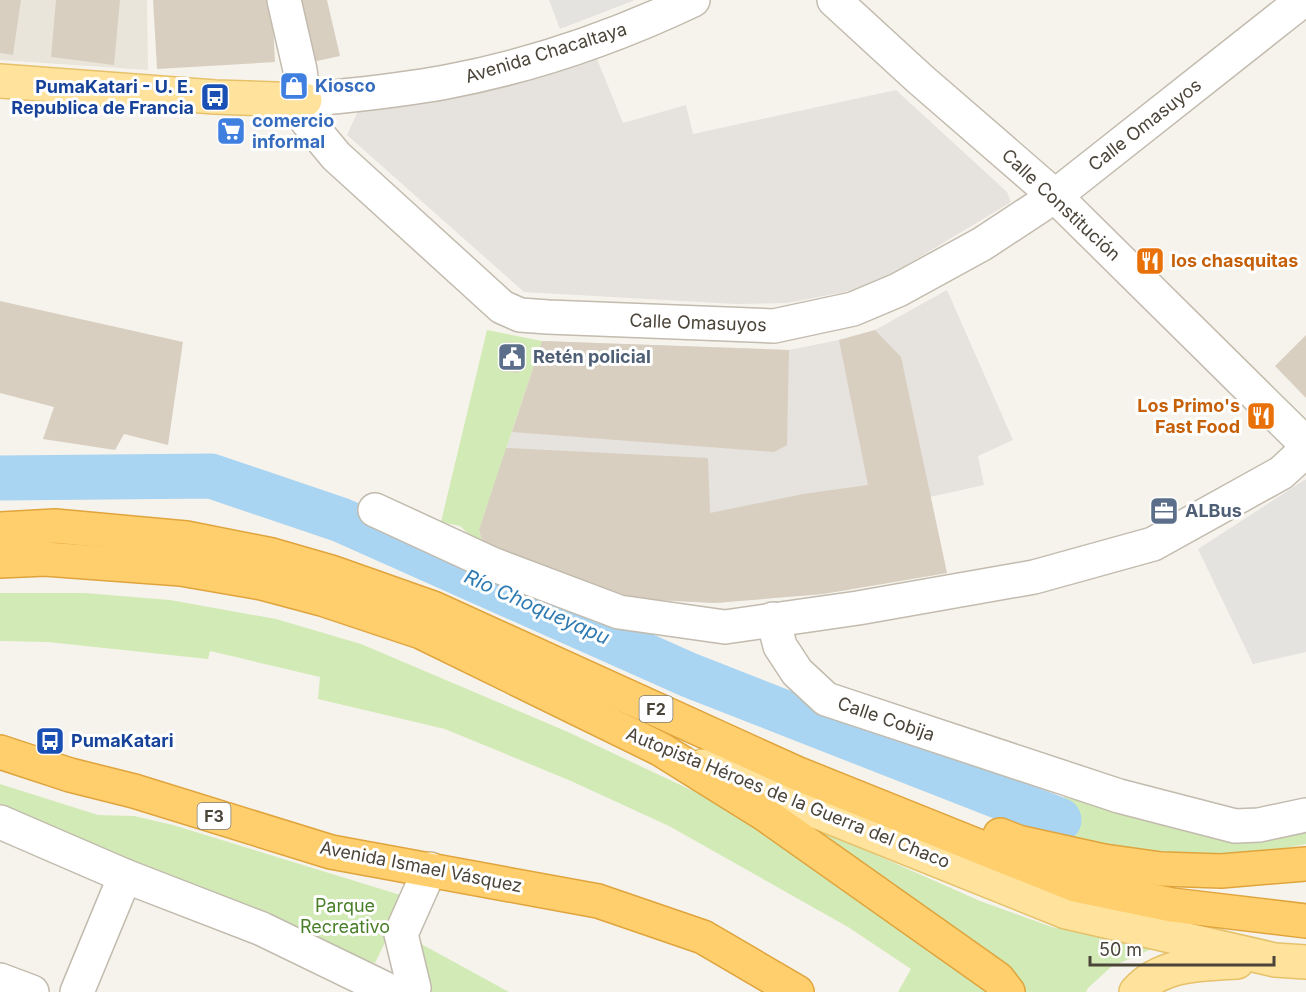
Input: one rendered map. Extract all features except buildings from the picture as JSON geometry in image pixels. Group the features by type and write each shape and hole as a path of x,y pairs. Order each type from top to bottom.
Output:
{"highway":[{"name":"Autopista Héroes de la Guerra del Chaco","path":"0,529 54,526 186,538 272,555 331,572 433,608 796,773 1075,885 1172,905 1306,921"},
{"name":"Autopista Héroes de la Guerra del Chaco","path":"0,561 45,559 181,569 262,583 322,599 421,632 660,749"},
{"name":"F2","path":"660,749 766,815 978,964 998,979 1008,992"},
{"name":"Avenida Ismael Vásquez","path":"0,752 331,852 598,901 703,937 797,992"},
{"path":"796,773 927,809 1018,842 1104,861 1161,869 1221,872 1306,864"}],"main road":[{"name":"Avenida Chacaltaya","path":"0,81 215,97 305,100"},
{"name":"Autopista Héroes de la Guerra del Chaco","path":"660,749 1066,912 1290,961"},
{"path":"1136,992 1162,972 1194,964 1290,961"}],"street":[{"name":"Calle Omasuyos","path":"284,0 305,100 307,122 336,156 502,307 520,315 774,326 853,309 898,290 982,244 1055,196 1303,0"},
{"name":"Avenida Chacaltaya","path":"305,100 438,84 518,65 587,44 693,0"},
{"name":"Calle Constitución","path":"834,0 1055,196 1306,444"},
{"path":"375,510 492,564 619,612 725,627 858,608 1034,577 1153,544 1281,473 1306,450"},
{"name":"Calle Cobija","path":"773,619 780,646 797,672 826,699 1108,793 1235,826 1259,825 1306,815"},
{"path":"0,822 125,876 262,929 392,992"},
{"path":"412,992 414,988 401,934 430,869"},
{"path":"77,992 125,876"},
{"path":"0,980 32,992"}],"shaded area":[{"path":"0,0 147,0 148,70 0,60"},
{"path":"549,0 635,0 560,29"},
{"path":"595,54 623,123 686,105 693,134 896,90 1007,192 1011,202 870,287 787,303 735,304 524,292 347,135 358,111 537,74"},
{"path":"947,290 1013,440 978,456 984,485 930,497 947,573 823,594 715,603 616,598 485,550 479,530 542,341 789,350 875,330"},
{"path":"1306,479 1306,652 1253,664 1198,549"}],"green space":[{"path":"487,330 542,341 479,530 485,550 460,526 441,522"},
{"path":"0,593 84,593 170,600 276,619 361,644 568,732 723,805 898,926 988,992 898,992 911,969 848,927 669,826 571,781 445,729 318,699 320,677 210,651 208,659 48,642 0,641"},
{"name":"Parque Recreativo","path":"0,784 98,815 134,816 173,825 407,897 375,963 330,950 0,814"},
{"path":"1064,797 1216,837 1306,828 1306,844 1256,854 1192,857 1052,839"},
{"path":"802,822 980,901 1052,927 1154,948 1111,967 1086,992 1025,992 1015,976"},
{"path":"412,939 509,992 424,992"}],"waterway":[{"name":"Río Choqueyapu","path":"0,478 211,476 341,520 689,675 1059,820"}],"place":[{"name":"Kiosco","path":"294,86"},
{"name":"PumaKatari - U. E. Republica de Francia","path":"215,97"},
{"name":"comercio informal","path":"231,131"},
{"name":"los chasquitas","path":"1150,261"},
{"name":"Retén policial","path":"512,357"},
{"name":"Los Primo's Fast Food","path":"1261,416"},
{"name":"ALBus","path":"1164,511"},
{"name":"PumaKatari","path":"50,741"}]}
